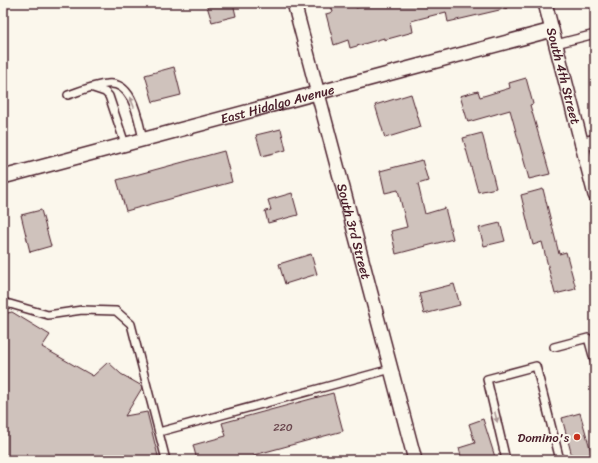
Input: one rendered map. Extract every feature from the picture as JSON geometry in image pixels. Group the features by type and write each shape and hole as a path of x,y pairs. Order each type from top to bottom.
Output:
{"street":[{"name":"South 3rd Street","path":"294,3 415,460"},
{"name":"South 4th Street","path":"545,3 595,195"},
{"name":"East Hidalgo Avenue","path":"3,177 552,30"},
{"path":"582,145 595,141"}],"lane":[{"path":"556,44 595,34"},
{"path":"68,95 106,84 113,84 122,87 126,90 133,103 143,139"},
{"path":"93,88 105,92 109,96 125,144"},
{"path":"3,302 48,315 82,310 116,311 131,324 166,460"},
{"path":"554,347 588,338 595,363"},
{"path":"506,460 487,379 536,366 560,460"},
{"path":"159,432 391,369"}],"building":[{"path":"206,3 233,3 236,16 212,22"},
{"path":"330,3 354,3 356,8 376,3 507,3 508,8 448,22 446,12 411,21 413,32 384,40 384,38 350,48 348,40 334,45 326,14 333,12"},
{"path":"174,67 181,95 153,102 145,75"},
{"path":"526,78 533,104 530,105 550,174 529,179 510,110 468,122 460,96 478,91 480,97 510,88 509,83"},
{"path":"411,94 421,127 385,138 375,105"},
{"path":"281,129 286,150 262,156 256,135"},
{"path":"482,133 496,188 478,192 463,138"},
{"path":"224,151 232,182 126,211 117,180"},
{"path":"422,160 428,181 418,184 425,214 445,208 453,239 396,254 391,231 407,227 398,190 385,193 380,171"},
{"path":"543,189 559,254 566,252 576,289 555,294 542,242 533,245 521,195"},
{"path":"292,193 298,215 268,223 265,211 271,210 268,200"},
{"path":"41,210 51,246 30,252 21,215"},
{"path":"500,223 505,241 484,246 479,228"},
{"path":"311,254 317,274 285,284 279,264"},
{"path":"454,284 460,305 424,314 419,293"},
{"path":"12,312 50,335 42,347 93,376 108,362 121,374 142,386 125,416 147,412 159,460 3,460 3,314"},
{"path":"333,393 343,431 254,455 255,460 197,460 193,445 226,436 222,423"},
{"name":"Domino's","path":"580,413 592,455 573,460 562,418"},
{"path":"483,419 495,457 484,460 462,460 459,448 475,443 469,424"}],"place":[{"name":"Domino's","path":"577,437"}]}
